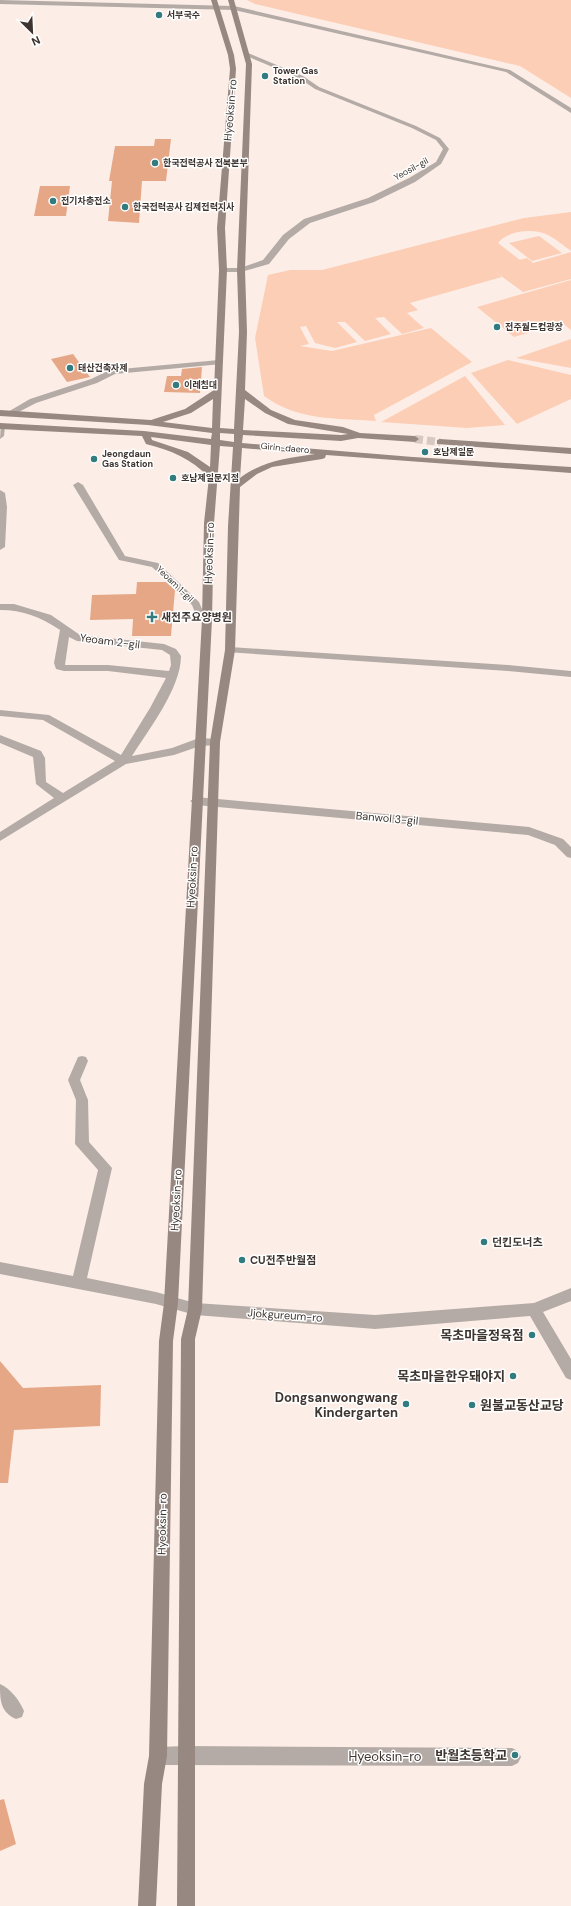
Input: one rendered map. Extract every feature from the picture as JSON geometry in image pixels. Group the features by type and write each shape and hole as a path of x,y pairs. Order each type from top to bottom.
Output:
{"street":[{"path":"0,2 232,4 508,71 571,111"},
{"name":"Hyeoksin-ro","path":"147,1906 153,1784 158,1756 166,1341 171,1303 206,619 209,523 217,431 223,270 221,228 233,69 231,55 215,4"},
{"name":"Hyeoksin-ro","path":"186,1906 185,1755 188,1339 195,1309 215,742 230,650 237,445 241,391 243,332 241,270 249,97 249,64 232,4"},
{"name":"Yeosil-gil","path":"223,270 241,270 266,262 286,237 307,221 371,200 412,180 439,164 446,149 438,139 414,127 317,88 301,77 246,54"},
{"path":"10,413 33,401 94,381 113,372 219,362"},
{"path":"148,422 188,413 205,403 218,391"},
{"path":"241,391 252,402 279,418 300,424 343,429 358,435"},
{"name":"Girin-daero","path":"0,413 148,422 165,426 217,431 341,438 358,435 415,439"},
{"path":"0,436 1,426"},
{"name":"Girin-daero","path":"1,426 144,434 237,445 571,470"},
{"path":"144,434 149,442 187,453 201,462 214,476"},
{"path":"440,442 571,451"},
{"path":"236,485 245,481 254,472 281,462 343,453"},
{"name":"Yeoam 1-gil","path":"78,485 122,558 155,565 196,604 202,620 206,619"},
{"path":"0,493 2,507 0,546"},
{"name":"Yeoam 2-gil","path":"0,607 14,607 48,617 77,638 164,647 172,651 176,656 172,678"},
{"path":"66,630 59,663 60,667 108,668 172,678 123,761"},
{"path":"230,650 508,668 571,674"},
{"path":"0,713 44,717 123,761"},
{"path":"0,739 37,754 40,758 41,784 62,798"},
{"path":"0,837 123,761 174,751 199,742 215,742"},
{"name":"Banwol 3-gil","path":"196,801 529,831 559,842 571,854"},
{"path":"79,1282 105,1168 82,1144 82,1100 74,1080 82,1061"},
{"name":"Jjokgureum-ro","path":"0,1268 156,1298 195,1309 375,1322 534,1309 571,1294"},
{"path":"534,1309 571,1373"},
{"path":"0,1692 16,1711"},
{"name":"Hyeoksin-ro","path":"158,1756 512,1757"}],"shaded area":[{"path":"247,0 571,0 571,98 520,66 255,4"},
{"path":"571,212 571,251 548,235 536,231 508,235 498,243 520,260 527,258 533,263 571,252 571,279 523,292 493,270 502,277 410,303 418,310 407,313 424,328 402,334 384,317 375,318 391,334 365,341 345,322 337,322 357,342 335,348 315,343 306,326 300,327 309,344 300,346 332,351 431,328 472,362 374,415 376,421 317,417 290,410 264,396 255,338 268,275 290,270 322,270 524,218"},
{"path":"539,236 562,253 532,261 509,243"},
{"path":"571,280 571,330 562,323 514,337 477,307"},
{"path":"571,339 571,368 516,358"},
{"path":"508,360 571,375 571,399 517,424 471,373"},
{"path":"465,376 505,425 467,428 381,422"}],"building":[{"path":"155,139 171,139 166,181 142,181 139,223 108,221 112,181 109,181 115,146 154,146"},
{"name":"전기차충전소","path":"40,186 70,186 66,216 34,216"},
{"name":"태산건축자제","path":"73,354 90,377 67,382 51,359"},
{"name":"이레침대","path":"202,367 200,393 164,392 167,376 181,376 182,369"},
{"name":"새전주요양병원","path":"137,582 166,582 175,590 171,636 132,636 133,619 90,620 92,595 136,594"},
{"path":"0,1361 23,1388 101,1385 100,1426 14,1430 8,1483 0,1483"},
{"path":"4,1799 16,1844 0,1851 0,1800"}],"tunnel":[{"path":"415,439 440,442"}],"place":[{"name":"서부국수","path":"159,15"},
{"name":"Tower Gas Station","path":"265,76"},
{"name":"한국전력공사 전북본부","path":"155,163"},
{"name":"전기차충전소","path":"53,201"},
{"name":"한국전력공사 김제전력지사","path":"125,207"},
{"name":"전주월드컵광장","path":"497,327"},
{"name":"태산건축자제","path":"70,368"},
{"name":"이레침대","path":"176,385"},
{"name":"호남제일문","path":"425,452"},
{"name":"Jeongdaun Gas Station","path":"94,459"},
{"name":"호남제일문지점","path":"173,478"},
{"name":"새전주요양병원","path":"152,617"},
{"name":"던킨도너츠","path":"484,1242"},
{"name":"CU전주반월점","path":"242,1260"},
{"name":"목초마을정육점","path":"532,1335"},
{"name":"목초마을한우돼야지","path":"513,1376"},
{"name":"Dongsanwongwang Kindergarten","path":"406,1404"},
{"name":"원불교동산교당","path":"472,1405"},
{"name":"반월초등학교","path":"515,1755"}]}
